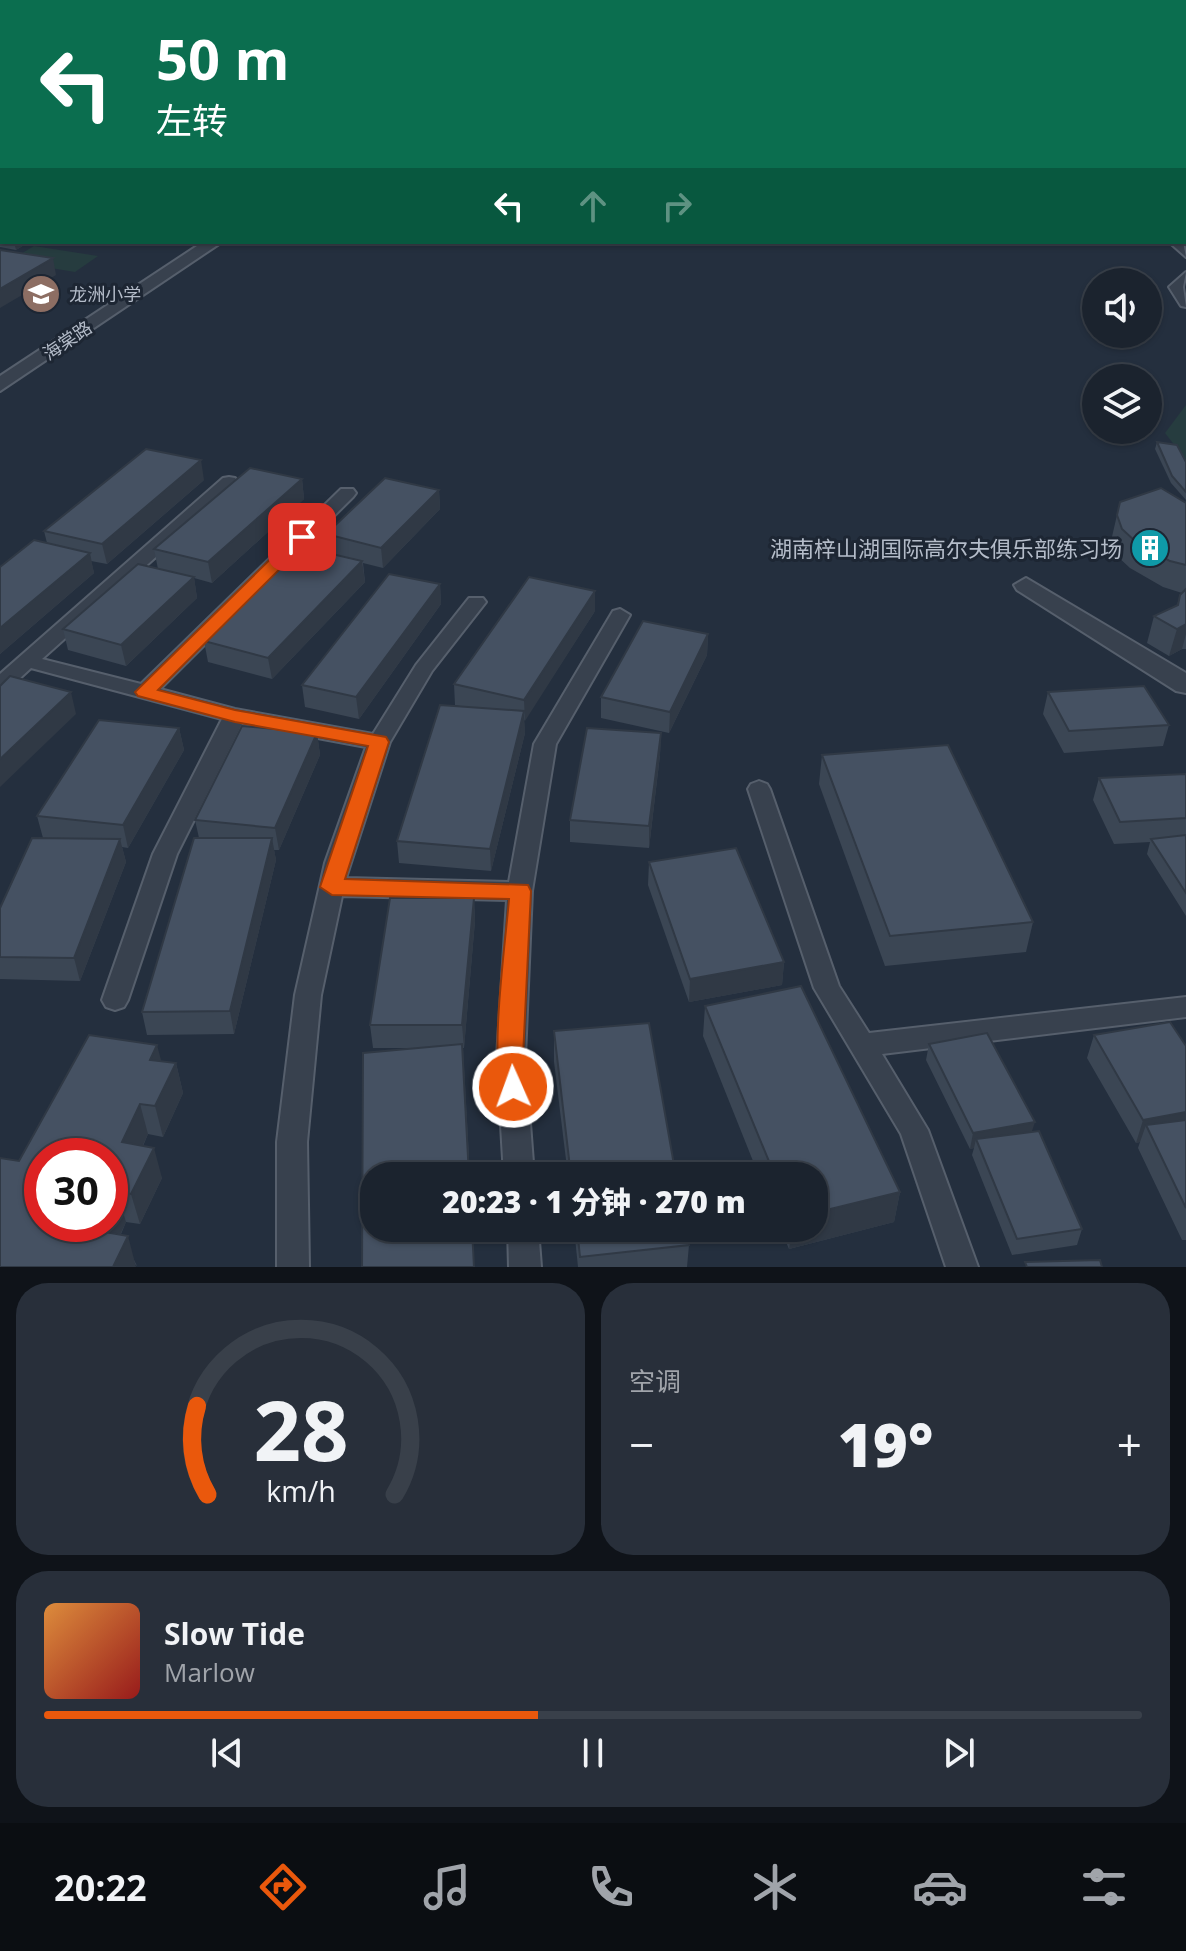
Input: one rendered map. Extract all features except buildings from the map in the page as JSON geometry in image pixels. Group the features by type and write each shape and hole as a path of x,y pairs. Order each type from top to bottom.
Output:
{"street":[{"name":"海棠路","path":"3,382 211,244"},
{"path":"1186,276 1176,287 1186,303"},
{"path":"0,685 229,482"},
{"path":"145,692 347,493"},
{"path":"1026,585 1186,685"},
{"path":"293,1267 292,1142 308,995 332,887 379,742 423,669 476,602"},
{"path":"518,1162 511,1057 520,891 545,744 620,615"},
{"path":"27,661 235,716 379,742"},
{"path":"115,1000 165,854 235,716"},
{"path":"759,789 827,988 914,1130 962,1267"},
{"path":"332,887 520,891"},
{"path":"864,1045 1186,1007"},
{"path":"524,1242 525,1267"}],"green space":[{"path":"34,246 98,256 75,272 9,261"},
{"path":"1186,405 1186,460 1165,433"}],"place":[{"name":"龙洲小学","path":"41,294"},
{"name":"湖南梓山湖国际高尔夫俱乐部练习场","path":"1150,548"}],"route":[{"path":"302,537 145,692 235,716 379,742 337,863 332,887 520,891 511,1057 513,1087"}]}
